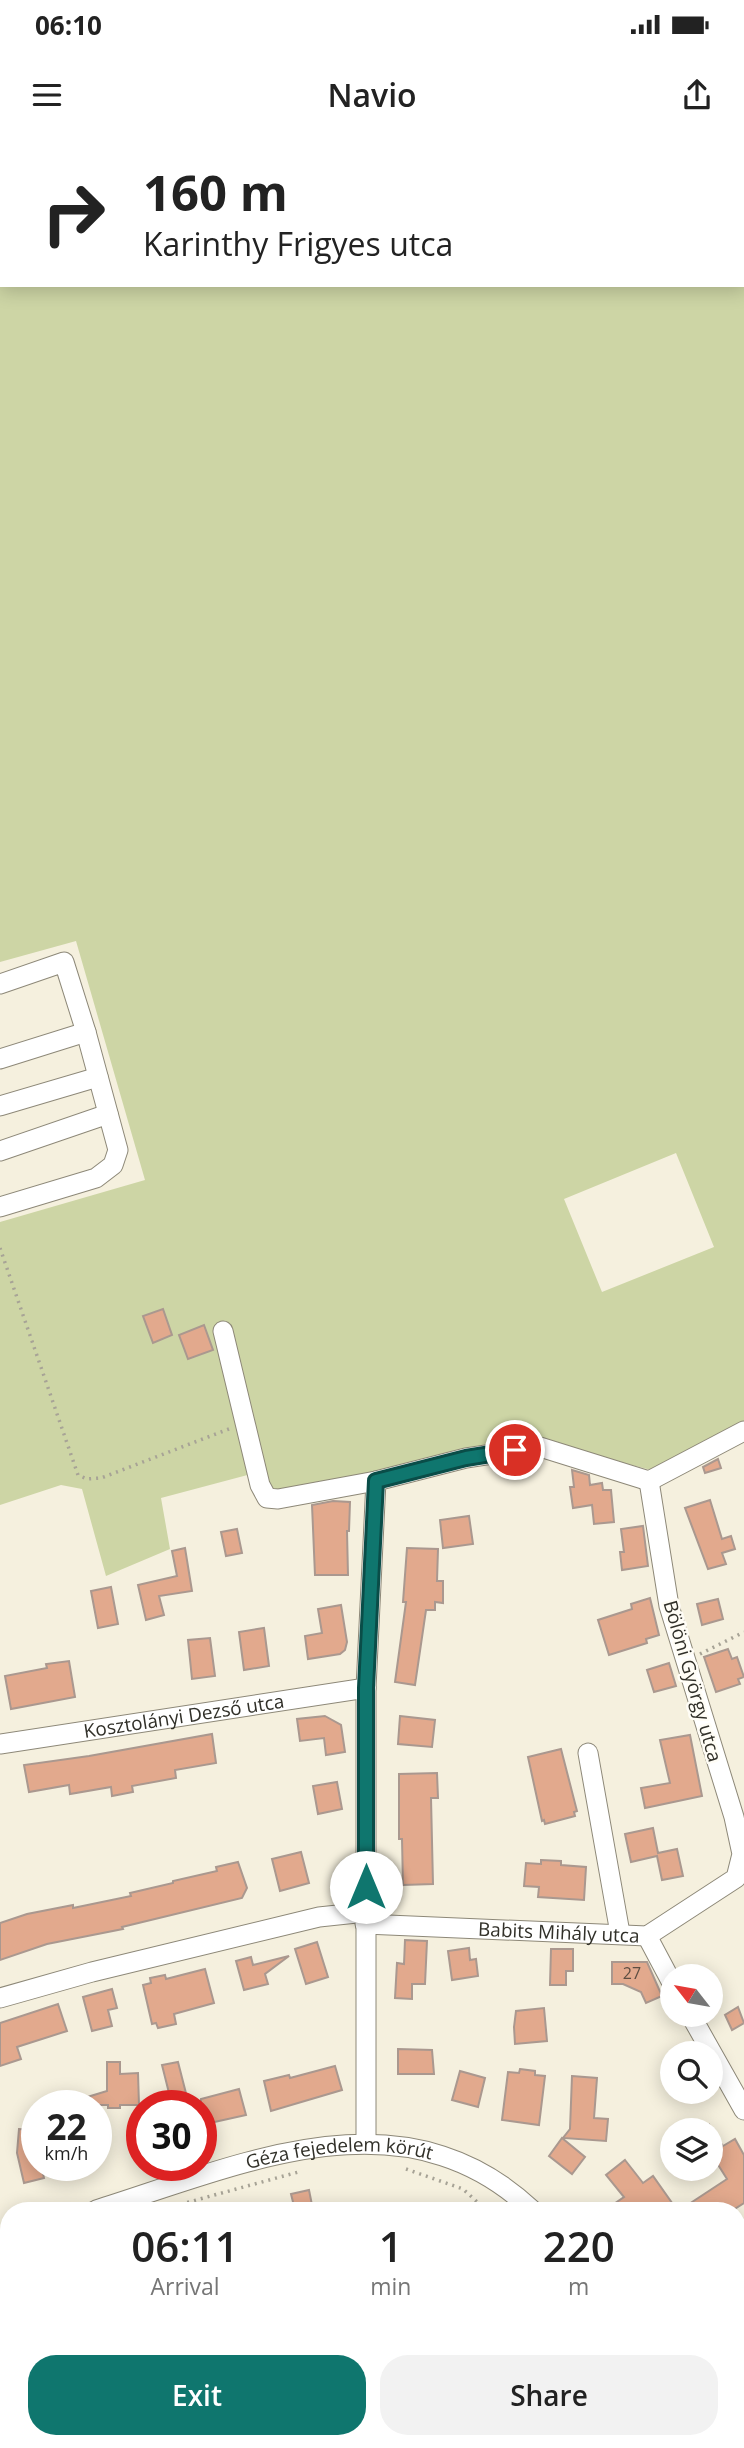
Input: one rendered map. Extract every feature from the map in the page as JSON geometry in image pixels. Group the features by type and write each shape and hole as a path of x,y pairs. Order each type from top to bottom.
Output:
{"street":[{"path":"0,984 64,962 118,1150 113,1165 96,1178 0,1207"},
{"path":"0,1059 86,1032"},
{"path":"0,1106 97,1077"},
{"path":"0,1151 108,1114"},
{"path":"223,1331 260,1485 267,1498 278,1499 376,1481 466,1458 540,1447 649,1480 744,1431"},
{"name":"Bölöni György utca","path":"649,1480 669,1606 737,1829 742,1854 736,1878"},
{"path":"366,2143 366,1688 376,1481"},
{"name":"Kosztolányi Dezső utca","path":"0,1744 366,1688"},
{"path":"588,1753 620,1933"},
{"name":"Babits Mihály utca","path":"0,1998 92,1972 319,1917 647,1936 736,1878"},
{"path":"647,1936 662,1964"},
{"path":"697,2027 744,2110"},
{"name":"Géza fejedelem körút","path":"122,2202 253,2161 324,2146 366,2143 417,2149 455,2162 504,2188 522,2202"}],"path":[{"path":"0,1248 78,1475 87,1479 101,1478 234,1427"},
{"path":"686,1661 744,1632"},
{"path":"399,2167 463,2189 477,2202"},
{"path":"187,2202 312,2168"}],"green space":[{"path":"0,287 744,287 744,1422 651,1470 535,1440 276,1493 255,1473 161,1498 170,1549 106,1576 82,1489 61,1485 0,1505 0,1222 145,1180 76,941 0,962","holes":["676,1153 714,1247 602,1292 564,1199"]}],"building":[{"path":"163,1309 172,1335 153,1343 143,1316"},
{"path":"204,1325 213,1350 188,1359 179,1335"},
{"path":"718,1459 721,1468 705,1473 703,1467"},
{"path":"572,1470 589,1475 590,1485 602,1483 603,1490 611,1490 614,1522 594,1524 592,1505 573,1508 570,1487 574,1487"},
{"path":"710,1500 722,1539 731,1536 735,1549 722,1553 726,1564 708,1569 685,1508"},
{"path":"333,1501 350,1502 347,1531 348,1575 315,1575 312,1505"},
{"path":"469,1516 473,1544 443,1548 440,1520"},
{"path":"643,1526 648,1566 622,1570 620,1552 624,1552 621,1529"},
{"path":"237,1529 242,1553 226,1556 221,1532"},
{"path":"185,1548 192,1591 159,1596 164,1615 146,1620 138,1585 177,1576 172,1551"},
{"path":"407,1548 438,1549 437,1581 443,1581 443,1603 435,1602 435,1610 426,1610 415,1685 395,1682 406,1602 403,1602"},
{"path":"111,1587 118,1624 98,1628 91,1591"},
{"path":"650,1598 659,1635 646,1639 647,1643 609,1655 598,1620 632,1609 631,1604"},
{"path":"718,1599 723,1619 702,1625 697,1604"},
{"path":"341,1605 347,1642 345,1650 340,1654 308,1659 305,1636 322,1633 318,1609"},
{"path":"264,1628 269,1666 244,1670 239,1632"},
{"path":"210,1638 215,1676 192,1679 188,1640"},
{"path":"728,1649 732,1659 737,1657 744,1677 738,1679 740,1684 716,1692 704,1657"},
{"path":"69,1661 75,1697 11,1709 5,1676 47,1668 46,1664"},
{"path":"669,1663 676,1686 654,1692 647,1670"},
{"path":"325,1716 341,1725 345,1752 326,1755 324,1738 300,1741 297,1719"},
{"path":"400,1716 435,1720 432,1747 398,1744"},
{"path":"212,1734 216,1763 175,1770 176,1778 132,1786 133,1792 112,1796 111,1787 70,1794 69,1785 29,1792 24,1765"},
{"path":"690,1735 702,1796 645,1808 641,1788 670,1783 660,1740"},
{"path":"561,1749 577,1811 574,1812 575,1816 545,1824 544,1820 542,1821 528,1757"},
{"path":"437,1773 438,1798 431,1798 433,1884 403,1885 402,1839 399,1839 399,1774"},
{"path":"337,1782 342,1809 318,1814 313,1786"},
{"path":"653,1828 658,1853 677,1849 683,1876 662,1880 657,1856 631,1862 625,1834"},
{"path":"301,1852 309,1883 280,1891 272,1859"},
{"path":"541,1860 586,1867 584,1900 538,1897 539,1887 524,1886 526,1863 541,1864"},
{"path":"238,1862 247,1888 242,1898 122,1927 123,1929 47,1944 0,1960 0,1923 27,1914 131,1896 130,1893 217,1871 216,1867"},
{"path":"405,1940 427,1941 425,1984 412,1984 412,1999 395,1998 397,1963 404,1964"},
{"path":"317,1942 328,1977 306,1984 295,1949"},
{"path":"469,1948 470,1960 476,1959 478,1976 452,1980 448,1951"},
{"path":"551,1949 573,1949 573,1971 566,1971 566,1985 550,1985"},
{"path":"289,1956 265,1974 268,1984 244,1990 236,1961 251,1957 253,1965"},
{"path":"612,1962 647,1962 660,1997 646,2003 641,1992 623,1984 612,1984"},
{"path":"205,1969 214,2003 174,2014 176,2024 158,2028 156,2023 152,2024 143,1985 151,1983 150,1978 165,1975 166,1979"},
{"path":"112,1989 117,2008 108,2010 112,2026 92,2031 83,1997"},
{"path":"58,2004 67,2031 17,2047 21,2059 0,2066 0,2023"},
{"path":"738,2007 744,2023 732,2030 725,2015"},
{"path":"544,2008 547,2041 515,2044 516,2011"},
{"path":"398,2049 432,2050 434,2074 398,2074"},
{"path":"107,2062 120,2062 120,2074 138,2073 139,2090 126,2090 126,2105 112,2108 112,2090 107,2090"},
{"path":"178,2062 185,2090 168,2090 162,2065"},
{"path":"335,2066 342,2090 271,2111 264,2081 289,2075 290,2078"},
{"path":"520,2069 535,2071 535,2075 545,2076 539,2125 502,2120 508,2072 519,2073"},
{"path":"460,2071 485,2078 478,2107 452,2100"},
{"path":"572,2076 597,2078 594,2118 608,2119 606,2141 563,2138 570,2129"},
{"path":"239,2089 246,2115 217,2121 217,2095"},
{"path":"19,2129 21,2129 21,2170 17,2153"},
{"path":"562,2138 585,2157 572,2174 549,2156"},
{"path":"735,2139 744,2155 744,2202 692,2202 727,2179 723,2173 723,2146"},
{"path":"625,2160 643,2183 653,2176 671,2202 617,2202 624,2197 606,2175"},
{"path":"309,2190 311,2202 293,2202 291,2194"}],"route":[{"path":"366,1887 366,1688 376,1481 466,1458 515,1450"}]}
